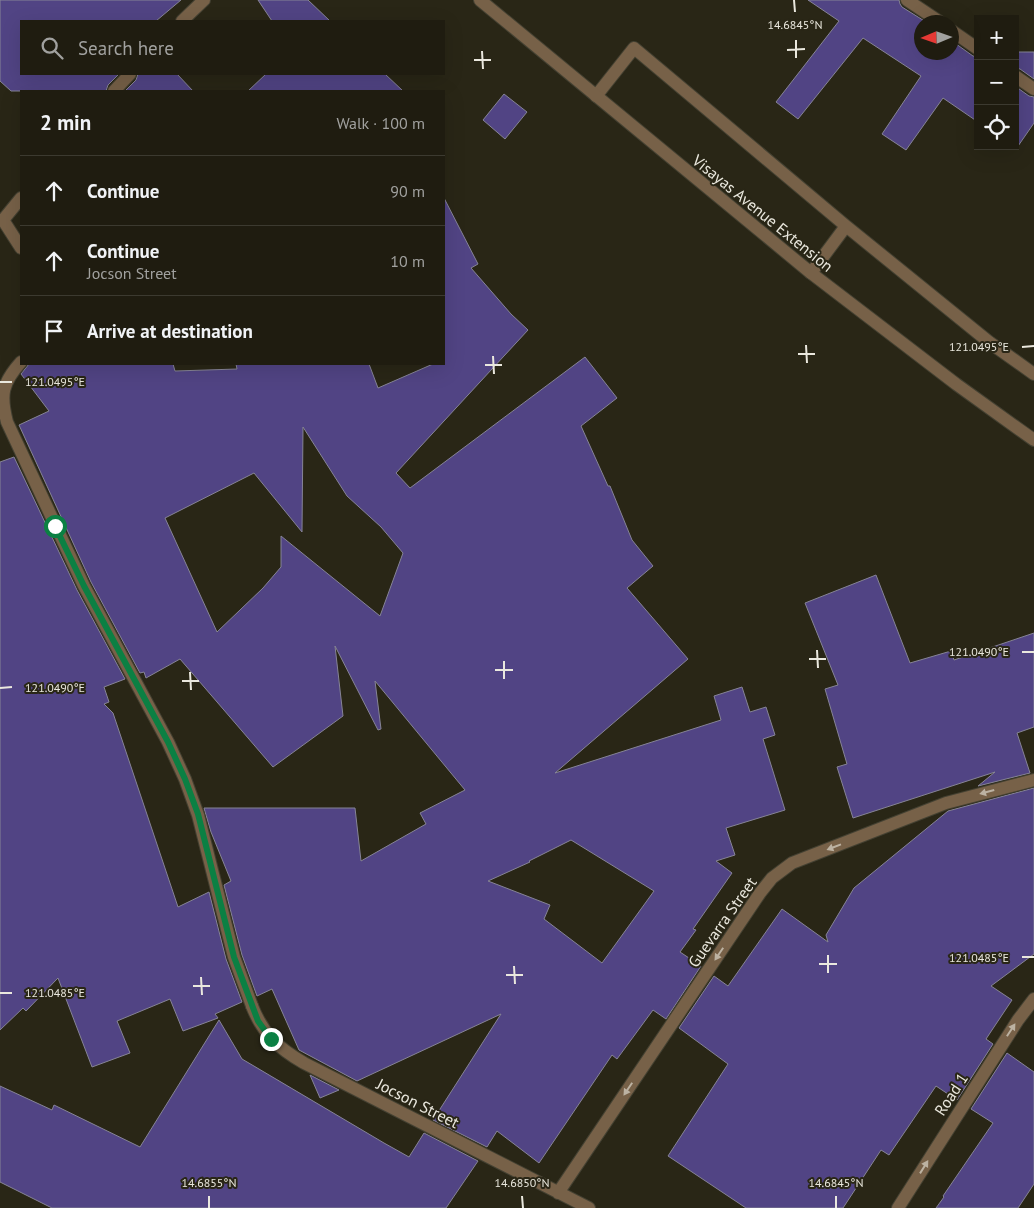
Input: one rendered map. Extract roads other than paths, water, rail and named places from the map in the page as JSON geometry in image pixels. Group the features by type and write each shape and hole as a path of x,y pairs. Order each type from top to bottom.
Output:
{"street":[{"path":"183,20 204,0"},
{"name":"Visayas Avenue Extension","path":"480,0 811,273 956,384 1034,440"},
{"path":"908,0 930,15"},
{"path":"959,36 974,46"},
{"path":"596,96 634,48 846,226 989,342 1034,374"},
{"path":"115,90 129,75"},
{"path":"1019,79 1034,89"},
{"path":"20,199 3,220 20,246"},
{"path":"811,273 846,226"},
{"name":"Jocson Street","path":"20,363 5,384 2,396 6,422 84,586 168,742 185,779 198,814 234,957 258,1021 271,1039 286,1053 589,1208"},
{"name":"Guevarra Street","path":"558,1193 772,878 799,860 946,803 1034,780"},
{"name":"Road 1","path":"898,1208 1018,1020 1034,999"}]}
